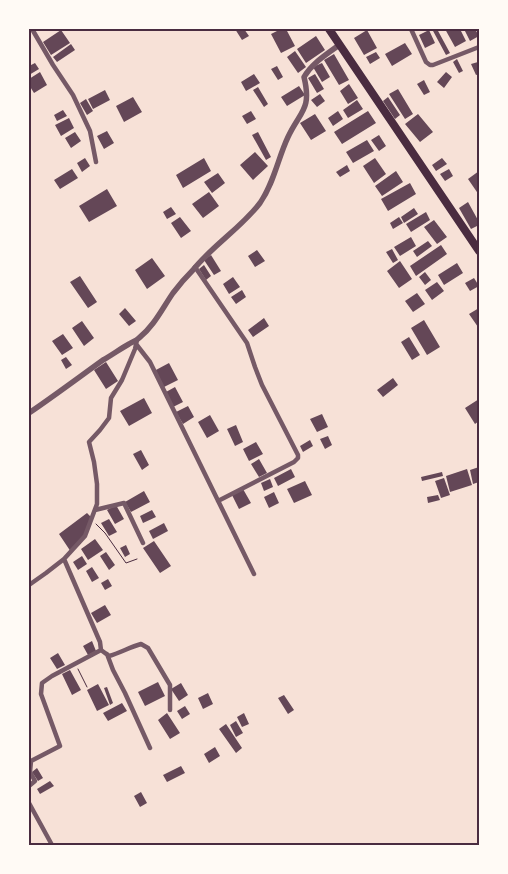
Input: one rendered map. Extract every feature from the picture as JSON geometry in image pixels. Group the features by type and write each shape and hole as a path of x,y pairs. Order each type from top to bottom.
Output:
{"highway":[{"path":"329,29 479,251"}],"street":[{"path":"410,29 426,62 430,65 479,47"},
{"path":"31,30 73,95 90,131 96,162"},
{"path":"29,584 64,559 85,536 97,504 97,484 89,442 109,418 111,398 122,380 136,342 157,318 173,294 195,267 245,220 261,201 274,176 289,134 308,99 304,77 319,59 340,45"},
{"path":"195,267 247,344 262,385 298,455 294,462 218,501"},
{"path":"29,413 104,360 130,343 136,342"},
{"path":"136,342 150,362 254,574"},
{"path":"95,510 124,503 143,543"},
{"path":"64,559 100,642 101,650 109,656 141,644 148,648 170,685 170,710"},
{"path":"29,786 34,781 30,772 31,761 60,746 41,694 42,683 101,650"},
{"path":"107,654 150,748"},
{"path":"29,803 52,845"}],"path":[{"path":"91,522 98,525 105,533 126,564 137,559"},
{"path":"76,664 87,687"}],"building":[{"path":"235,29 244,29 249,36 242,40"},
{"path":"281,29 286,29 295,46 281,53 271,34"},
{"path":"432,29 437,29 450,53 446,55"},
{"path":"445,29 460,29 466,41 455,47"},
{"path":"464,29 475,29 479,36 470,41"},
{"path":"61,30 70,43 51,55 43,42"},
{"path":"367,30 377,48 364,55 354,38"},
{"path":"429,30 435,43 425,48 419,35"},
{"path":"316,36 325,50 306,63 297,49"},
{"path":"405,43 412,54 392,66 385,54"},
{"path":"71,44 75,50 57,62 53,57"},
{"path":"295,51 306,67 298,73 287,57"},
{"path":"376,52 380,58 370,64 366,57"},
{"path":"334,54 349,80 339,85 324,60"},
{"path":"457,59 463,71 459,73 453,62"},
{"path":"478,62 479,74 476,75 471,64"},
{"path":"35,63 39,69 29,75 29,66"},
{"path":"322,63 330,77 322,82 313,67"},
{"path":"277,66 283,77 278,80 271,69"},
{"path":"40,72 47,85 34,93 29,85 29,79"},
{"path":"446,72 452,77 444,88 437,82"},
{"path":"254,74 260,83 246,91 241,82"},
{"path":"315,74 324,89 317,93 308,78"},
{"path":"424,80 430,92 424,95 417,84"},
{"path":"349,84 358,98 348,104 340,91"},
{"path":"299,86 305,95 287,106 281,97"},
{"path":"258,87 268,104 264,107 253,90"},
{"path":"398,89 413,114 405,119 389,94"},
{"path":"105,90 110,100 93,109 88,99"},
{"path":"320,94 325,101 317,107 311,100"},
{"path":"133,97 142,112 124,122 116,106"},
{"path":"388,97 400,115 395,119 383,101"},
{"path":"86,99 93,111 87,115 80,103"},
{"path":"357,100 363,109 348,118 343,110"},
{"path":"63,110 67,116 57,121 54,115"},
{"path":"251,111 256,119 247,124 242,116"},
{"path":"338,111 343,119 333,126 328,118"},
{"path":"368,111 376,123 342,144 334,132"},
{"path":"315,114 326,131 311,140 300,123"},
{"path":"418,114 433,132 420,142 405,124"},
{"path":"69,118 74,128 61,136 55,125"},
{"path":"107,131 114,143 104,149 97,136"},
{"path":"75,132 81,141 71,148 65,138"},
{"path":"258,132 271,157 266,160 252,135"},
{"path":"379,135 386,146 379,151 371,140"},
{"path":"367,140 374,151 353,163 346,152"},
{"path":"255,152 268,166 253,180 240,165"},
{"path":"85,158 90,166 82,172 77,163"},
{"path":"204,158 211,171 183,188 176,175"},
{"path":"375,158 386,174 374,183 363,166"},
{"path":"442,158 447,164 436,171 432,165"},
{"path":"347,165 350,171 340,177 336,172"},
{"path":"72,169 78,178 60,189 54,180"},
{"path":"449,169 453,176 445,181 440,174"},
{"path":"396,171 403,182 382,196 375,186"},
{"path":"479,171 479,195 468,179"},
{"path":"218,173 225,183 212,193 204,182"},
{"path":"410,183 416,194 388,211 381,199"},
{"path":"107,189 117,206 89,222 79,206"},
{"path":"209,192 219,206 203,218 192,204"},
{"path":"468,202 479,222 479,225 471,229 459,208"},
{"path":"171,207 176,214 167,219 163,212"},
{"path":"414,208 418,214 404,223 401,217"},
{"path":"426,212 430,220 411,232 406,224"},
{"path":"180,217 191,231 181,238 171,223"},
{"path":"399,217 403,223 393,229 390,223"},
{"path":"434,220 447,237 437,244 424,227"},
{"path":"411,237 416,246 400,256 394,247"},
{"path":"428,241 432,246 417,257 413,251"},
{"path":"441,245 447,254 416,276 410,266"},
{"path":"392,249 398,260 393,263 386,252"},
{"path":"257,250 265,261 255,267 248,256"},
{"path":"211,255 221,271 214,275 204,260"},
{"path":"152,258 165,276 147,289 135,270"},
{"path":"400,261 412,279 399,288 387,271"},
{"path":"457,263 463,273 444,285 438,275"},
{"path":"204,265 211,276 206,280 199,269"},
{"path":"425,272 431,280 425,285 419,277"},
{"path":"80,276 97,302 88,308 70,282"},
{"path":"233,277 240,287 229,294 223,284"},
{"path":"474,278 479,286 470,291 465,283"},
{"path":"437,282 444,291 432,300 425,290"},
{"path":"242,290 246,297 236,304 231,297"},
{"path":"417,293 425,304 413,312 405,301"},
{"path":"125,308 136,321 129,326 119,314"},
{"path":"479,308 479,326 478,327 469,314"},
{"path":"264,318 269,326 253,337 248,330"},
{"path":"424,320 440,347 427,355 411,328"},
{"path":"82,321 94,338 84,346 72,328"},
{"path":"63,334 73,348 62,355 52,341"},
{"path":"409,337 420,355 412,360 401,342"},
{"path":"66,357 72,365 66,369 61,360"},
{"path":"106,362 118,381 106,389 94,370"},
{"path":"169,363 178,380 162,388 154,371"},
{"path":"393,378 398,385 383,397 377,390"},
{"path":"175,387 183,402 173,407 166,392"},
{"path":"144,398 152,413 129,426 120,411"},
{"path":"479,399 479,421 475,424 465,408"},
{"path":"188,406 194,417 183,424 176,412"},
{"path":"322,414 328,427 317,432 310,419"},
{"path":"210,415 219,431 207,438 198,422"},
{"path":"236,425 243,442 235,446 227,429"},
{"path":"328,436 332,445 325,449 320,439"},
{"path":"310,440 313,446 303,452 300,446"},
{"path":"256,442 263,454 249,461 243,449"},
{"path":"141,450 149,465 142,470 133,454"},
{"path":"259,459 267,473 259,477 251,464"},
{"path":"479,467 479,482 473,484 470,470"},
{"path":"291,469 295,477 278,486 274,478"},
{"path":"467,469 472,485 450,492 446,476"},
{"path":"442,472 443,476 422,481 421,477"},
{"path":"444,478 450,495 441,498 435,481"},
{"path":"270,479 273,487 264,491 261,483"},
{"path":"305,481 312,495 294,503 287,489"},
{"path":"243,489 251,503 239,509 232,495"},
{"path":"144,491 150,502 131,512 125,502"},
{"path":"274,492 279,503 269,508 264,497"},
{"path":"438,495 440,500 428,503 427,497"},
{"path":"116,505 124,519 115,524 107,510"},
{"path":"152,510 156,517 143,523 140,516"},
{"path":"87,513 92,518 85,537 71,552 59,534"},
{"path":"109,519 117,532 109,536 101,523"},
{"path":"164,523 168,531 153,539 149,531"},
{"path":"95,539 103,550 88,560 81,549"},
{"path":"154,541 171,566 160,573 143,548"},
{"path":"126,545 130,554 125,557 120,548"},
{"path":"106,552 115,565 109,570 100,556"},
{"path":"82,556 87,564 78,570 73,562"},
{"path":"92,567 99,578 92,582 86,571"},
{"path":"108,579 112,586 105,590 101,583"},
{"path":"105,605 111,615 97,623 91,613"},
{"path":"92,641 96,651 88,655 83,646"},
{"path":"58,653 65,665 57,669 50,658"},
{"path":"70,670 81,690 72,695 62,674"},
{"path":"158,682 165,696 145,706 138,692"},
{"path":"181,683 188,695 179,701 171,689"},
{"path":"98,684 109,705 97,711 87,690"},
{"path":"107,687 113,703 110,705 104,688"},
{"path":"208,693 213,704 203,709 198,698"},
{"path":"284,695 294,710 288,714 278,698"},
{"path":"122,703 127,711 108,721 103,713"},
{"path":"185,706 190,714 182,719 177,711"},
{"path":"167,713 180,733 170,739 158,720"},
{"path":"244,713 249,724 242,727 237,717"},
{"path":"236,721 243,733 236,737 230,725"},
{"path":"226,724 242,748 236,753 219,729"},
{"path":"215,747 220,756 209,763 204,754"},
{"path":"181,766 185,773 167,782 163,775"},
{"path":"37,768 43,778 38,781 32,772"},
{"path":"50,781 54,786 40,794 37,789"},
{"path":"141,792 147,803 140,807 134,796"}]}
